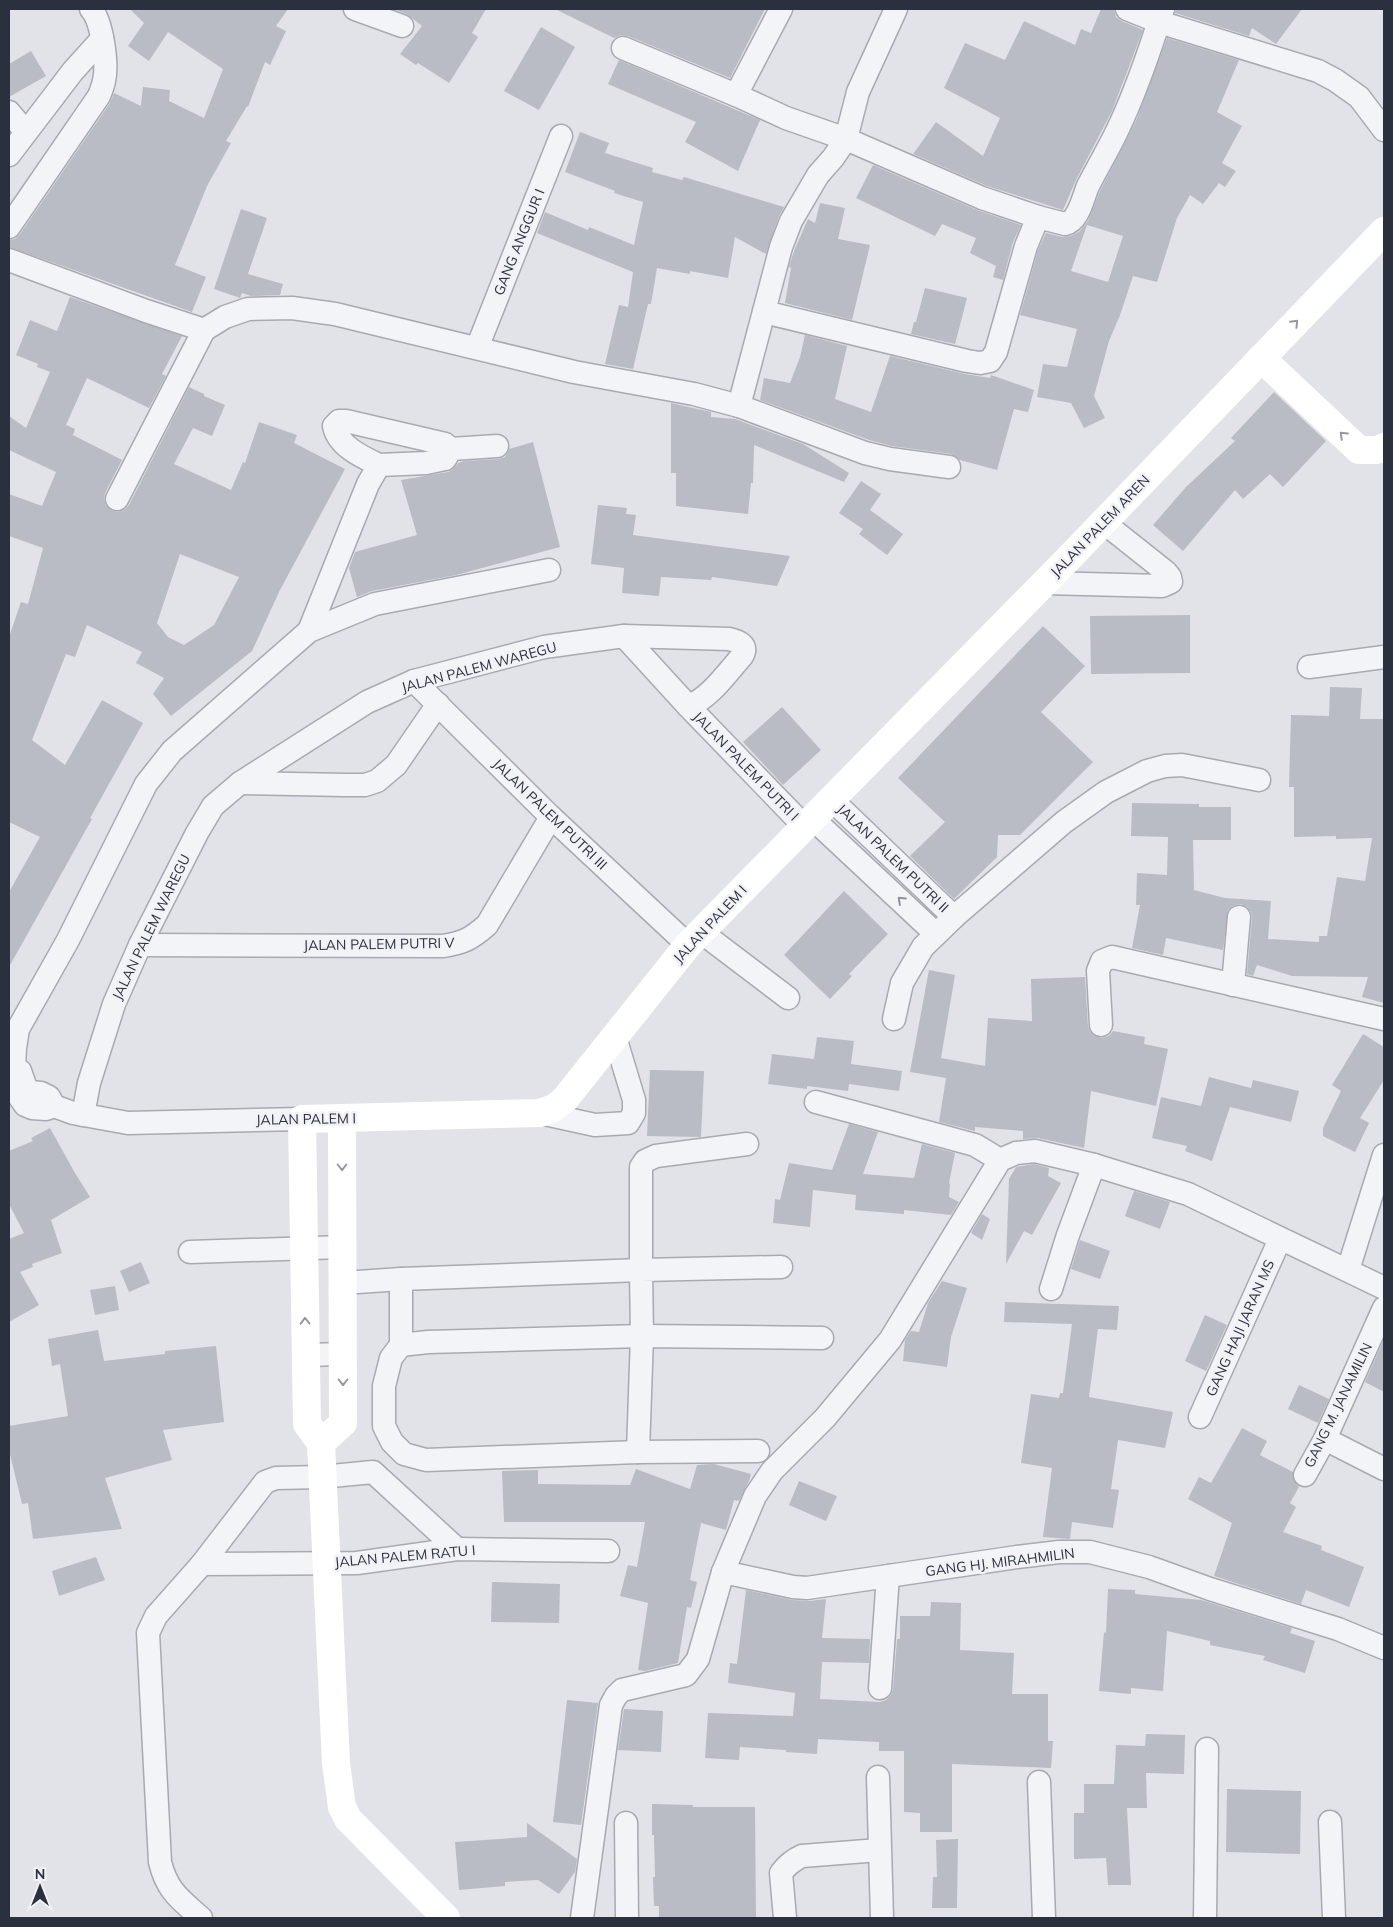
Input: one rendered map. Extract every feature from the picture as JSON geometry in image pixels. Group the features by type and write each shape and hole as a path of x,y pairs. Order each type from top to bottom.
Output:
{"street":[{"path":"9,227 99,96 105,69 102,39 96,14 91,9"},
{"path":"355,9 402,26"},
{"path":"736,95 781,9"},
{"path":"739,406 781,247 792,221 818,175 834,158 846,138 858,92 896,9"},
{"path":"1128,9 1161,15 1318,72 1335,80 1359,97 1384,130"},
{"path":"623,48 786,118 846,138 982,198 1065,224 1074,218 1087,187 1117,130 1142,70 1161,15"},
{"path":"9,154 73,71 102,39"},
{"path":"9,112 26,132"},
{"name":"GANG ANGGUR I","path":"477,348 561,136"},
{"path":"764,312 966,361 980,363 990,361 996,352 1026,246 1038,217"},
{"name":"JALAN PALEM AREN","path":"816,815 1384,232"},
{"path":"9,260 146,312 204,330"},
{"path":"117,499 204,330 225,317 248,309 292,308 335,314 574,372 694,394 739,406 865,453 890,459 949,467"},
{"path":"1261,358 1359,450 1377,450 1384,447"},
{"path":"451,449 445,459 426,463 379,465 364,458 348,446 335,433 334,426 339,421 346,421 445,444 451,449 497,446"},
{"path":"309,631 368,484 379,465"},
{"path":"1044,583 1162,586 1171,582 1166,572 1103,522"},
{"path":"14,1034 68,940 146,784 172,751 309,631 375,604 549,570"},
{"name":"JALAN PALEM PUTRI I","path":"624,636 729,639 739,641 744,647 742,656 704,698 696,704 688,706"},
{"name":"JALAN PALEM PUTRI I","path":"624,636 688,706 816,815"},
{"name":"JALAN PALEM WAREGU","path":"68,1111 89,1083 114,1004 140,945 197,833 213,806 240,783 366,702 414,681 544,647 624,636"},
{"path":"1308,667 1384,658"},
{"name":"JALAN PALEM PUTRI III","path":"414,681 551,817 695,939 788,998"},
{"name":"JALAN PALEM WAREGU","path":"240,783 346,785 364,784 377,780 396,765 438,704"},
{"path":"894,1019 902,983 923,946 1064,822 1106,792 1147,771 1165,766 1182,765 1259,780"},
{"name":"JALAN PALEM PUTRI II","path":"816,815 954,917"},
{"name":"JALAN PALEM PUTRI II","path":"816,815 936,934"},
{"name":"JALAN PALEM I","path":"540,1113 554,1108 565,1099 695,939 816,815"},
{"name":"JALAN PALEM PUTRI V","path":"140,945 443,946 462,943 475,936 487,925 551,817"},
{"path":"1233,984 1239,918"},
{"path":"1101,1024 1099,965 1106,959 1118,958 1384,1020"},
{"name":"JALAN PALEM I","path":"14,1034 13,1083 20,1100 32,1108 68,1111 128,1123 540,1113 594,1125 628,1123 634,1113 634,1100 615,1037"},
{"path":"816,1102 975,1145 1000,1160"},
{"path":"302,1119 307,1424 321,1444 321,1477 328,1563 336,1763 342,1807 348,1819 446,1918"},
{"path":"321,1444 343,1423 342,1119"},
{"path":"638,1452 642,1336 642,1167 645,1162 656,1156 747,1144"},
{"path":"582,1918 611,1705 622,1690 686,1675 692,1668 698,1659 723,1572 759,1490 772,1470 825,1418 890,1340 1000,1160 1016,1153 1035,1151 1094,1165 1188,1194 1384,1288"},
{"path":"1348,1270 1384,1155"},
{"path":"1051,1289 1068,1235 1094,1165"},
{"name":"GANG HAJI JARAN MS","path":"1200,1417 1280,1239"},
{"path":"190,1252 342,1247"},
{"path":"343,1283 642,1270 781,1267"},
{"path":"401,1279 401,1344 391,1358 384,1386 384,1426 392,1442 404,1454 426,1460 638,1452 758,1451"},
{"name":"GANG M. JANAMILIN","path":"1304,1475 1325,1439 1384,1308"},
{"path":"401,1344 642,1336 822,1338"},
{"path":"306,1355 343,1354"},
{"path":"1325,1439 1384,1469"},
{"path":"201,1918 174,1894 164,1877 160,1862 148,1633 156,1616 202,1564 265,1482 276,1478 321,1477 373,1472 457,1549"},
{"name":"JALAN PALEM RATU I","path":"202,1564 357,1564 457,1549 608,1550"},
{"name":"GANG HJ. MIRAHMILIN","path":"723,1572 793,1587 807,1588 1017,1557 1059,1552 1090,1552 1149,1567 1210,1589 1338,1629 1384,1648"},
{"path":"880,1688 888,1576"},
{"path":"1205,1918 1207,1749"},
{"path":"878,1777 882,1918"},
{"path":"1039,1782 1044,1918"},
{"path":"1330,1822 1334,1918"},
{"path":"626,1823 627,1918"},
{"path":"785,1918 781,1873 796,1859 802,1856 879,1850"}],"building":[{"path":"130,9 288,9 276,26 286,31 270,65 265,62 248,107 226,141 231,143 207,186 175,265 206,277 192,312 9,247 9,240 15,239 20,234 110,103 114,93 141,106 143,87 170,90 169,101 204,118 223,69 168,32 149,61 128,46 144,23"},
{"path":"393,9 486,9 472,33 478,37 449,83 400,54 422,26 407,14"},
{"path":"555,9 765,9 730,78 628,36 621,35 614,38"},
{"path":"1101,9 1114,9 1116,17 1143,30 1112,111 1076,180 1063,210 987,186 913,154 936,122 983,156 1000,118 944,88 965,43 1005,60 1024,21 1075,45 1081,29 1091,33"},
{"path":"1176,9 1302,9 1276,44 1252,28 1249,36 1175,13"},
{"path":"541,27 575,47 539,110 504,91"},
{"path":"1167,38 1239,60 1217,112 1242,126 1222,163 1236,171 1225,187 1219,183 1203,204 1190,195 1177,218 1157,282 1133,276 1109,341 1094,396 1105,418 1084,428 1071,403 1037,397 1043,364 1067,367 1077,329 1020,315 1038,250 1046,233 1062,237 1070,236 1079,232 1088,221 1100,191 1136,121","holes":["1087,225 1123,236 1108,282 1071,271"]},
{"path":"31,51 46,76 9,97 9,64"},
{"path":"619,60 760,120 738,171 685,142 696,122 608,84"},
{"path":"580,132 609,143 605,153 653,168 652,172 682,180 684,177 784,207 786,204 779,216 766,254 735,237 728,278 690,271 690,274 657,268 651,304 648,304 633,369 605,364 619,305 628,307 633,272 537,233 545,212 588,230 589,227 634,245 643,202 614,193 615,191 565,172"},
{"path":"873,165 977,210 1021,225 1013,242 1003,280 993,277 996,266 970,253 976,238 942,224 935,236 856,198"},
{"path":"820,203 845,208 838,239 870,245 852,320 785,303 791,268 789,267 794,251 808,219 815,223"},
{"path":"241,209 267,218 248,274 283,284 280,295 251,296 242,293 240,298 214,289"},
{"path":"925,288 967,298 955,344 911,334"},
{"path":"70,297 182,336 162,374 166,376 149,408 87,378 66,425 75,429 73,435 122,460 105,493 106,506 111,510 118,512 124,510 129,505 189,387 225,405 212,436 193,428 174,464 231,490 243,462 245,463 259,422 297,435 294,443 345,469 279,592 252,651 171,716 153,694 164,678 136,663 142,652 87,625 75,657 66,654 32,740 65,765 102,700 143,723 90,818 92,819 9,967 9,892 40,837 9,822 9,637 21,602 28,604 43,548 9,536 9,494 42,506 56,472 9,450 9,416 26,428 50,372 37,367 38,364 16,355 30,320 57,331","holes":["180,554 239,577 214,625 184,645 168,637 157,623"]},
{"path":"805,335 847,346 835,399 871,412 890,356 965,374 990,378 991,375 1034,390 1028,412 1014,409 997,470 960,460 951,454 892,446 869,440 760,400 764,378 790,383 800,357"},
{"path":"1274,392 1326,441 1283,487 1270,474 1243,499 1235,490 1183,551 1153,525 1186,487 1235,441 1231,438"},
{"path":"671,403 711,412 711,417 735,419 803,444 849,473 844,482 754,445 753,483 751,483 748,514 676,506 676,473 671,473"},
{"path":"533,442 560,547 456,575 372,591 357,597 349,568 355,552 417,535 401,480 448,472 458,463 464,461 505,457 509,449"},
{"path":"861,481 881,494 870,510 903,534 887,555 859,534 863,529 839,513"},
{"path":"598,505 627,508 626,514 636,515 633,535 790,556 777,586 712,577 711,580 661,577 659,596 622,593 624,568 591,564"},
{"path":"1190,615 1190,673 1091,674 1090,616"},
{"path":"1043,626 1085,666 1041,712 1093,762 1020,835 998,835 997,857 954,899 910,856 945,822 898,778"},
{"path":"1330,687 1362,688 1360,719 1384,719 1384,1003 1362,997 1368,977 1292,976 1257,965 1253,976 1247,974 1252,918 1251,912 1241,904 1234,905 1228,910 1223,950 1166,938 1163,955 1132,948 1140,905 1136,905 1137,873 1167,875 1168,837 1131,836 1132,803 1199,804 1199,807 1231,807 1231,840 1193,840 1194,890 1225,898 1271,901 1268,939 1319,942 1319,936 1327,936 1337,877 1365,881 1372,838 1336,839 1336,836 1294,837 1294,787 1289,787 1291,715 1329,716"},
{"path":"782,707 821,750 783,785 743,742"},
{"path":"844,891 888,934 849,974 852,976 830,999 784,955"},
{"path":"929,970 955,975 941,1058 985,1066 988,1018 1032,1021 1031,979 1085,977 1090,1032 1102,1038 1109,1036 1113,1031 1145,1037 1144,1044 1168,1049 1156,1106 1091,1091 1084,1148 1038,1138 1023,1139 1023,1131 975,1127 975,1131 939,1122 946,1078 910,1072"},
{"path":"1363,1034 1384,1047 1384,1080 1360,1118 1369,1123 1355,1152 1323,1136 1323,1128 1341,1091 1332,1085"},
{"path":"817,1037 854,1041 851,1064 902,1071 899,1091 849,1084 848,1091 807,1086 807,1089 768,1084 772,1054 814,1059"},
{"path":"650,1070 704,1071 701,1137 647,1136"},
{"path":"1209,1077 1251,1088 1253,1080 1299,1091 1291,1122 1230,1107 1212,1161 1185,1151 1187,1146 1152,1138 1161,1097 1201,1106"},
{"path":"849,1124 878,1132 863,1174 914,1178 922,1144 955,1153 949,1183 949,1197 959,1202 951,1215 904,1210 904,1214 855,1210 856,1195 813,1190 810,1227 773,1223 775,1199 780,1200 789,1163 832,1170"},
{"path":"50,1128 90,1197 51,1220 62,1253 32,1264 33,1267 20,1272 39,1305 9,1322 9,1239 24,1233 9,1204 9,1151 33,1141 31,1138"},
{"path":"1034,1164 1049,1168 1048,1176 1061,1183 1032,1235 1024,1231 1006,1264 1009,1179 1016,1167"},
{"path":"1134,1191 1170,1202 1160,1229 1125,1216"},
{"path":"982,1214 990,1219 982,1240 971,1233"},
{"path":"1080,1240 1110,1251 1100,1279 1071,1269"},
{"path":"141,1262 150,1283 129,1292 120,1271"},
{"path":"942,1281 967,1288 951,1337 947,1367 903,1361 905,1340 911,1331 919,1332 928,1303"},
{"path":"115,1286 119,1310 95,1315 90,1290"},
{"path":"1005,1302 1119,1306 1117,1330 1098,1329 1089,1397 1173,1412 1165,1448 1118,1440 1111,1489 1119,1490 1113,1528 1072,1522 1070,1539 1043,1537 1052,1468 1021,1463 1031,1394 1059,1398 1060,1393 1063,1393 1072,1324 1004,1322"},
{"path":"1205,1315 1227,1325 1206,1371 1185,1361"},
{"path":"98,1330 104,1361 165,1354 165,1351 216,1346 224,1422 163,1430 172,1460 105,1478 122,1529 33,1539 28,1503 22,1504 9,1450 9,1426 68,1416 60,1364 52,1366 48,1339"},
{"path":"1384,1339 1384,1392 1365,1382"},
{"path":"1299,1385 1329,1399 1318,1423 1288,1409"},
{"path":"1242,1428 1267,1441 1260,1455 1293,1472 1294,1481 1299,1487 1290,1503 1296,1507 1283,1532 1322,1546 1321,1550 1364,1567 1349,1607 1306,1590 1301,1604 1214,1576 1232,1523 1188,1499 1199,1477 1211,1483"},
{"path":"714,1464 751,1474 749,1481 739,1501 734,1500 726,1530 701,1523 690,1580 697,1582 691,1608 687,1607 678,1663 645,1671 638,1670 648,1603 620,1596 628,1565 637,1567 645,1522 504,1522 502,1471 538,1470 538,1484 630,1485 636,1469 690,1489 697,1465"},
{"path":"799,1481 837,1496 826,1521 789,1505"},
{"path":"96,1557 105,1580 59,1596 52,1571"},
{"path":"492,1582 560,1584 559,1623 491,1622"},
{"path":"1108,1589 1135,1590 1135,1594 1201,1600 1292,1628 1290,1633 1315,1641 1305,1673 1263,1660 1265,1656 1210,1645 1210,1641 1167,1631 1163,1691 1131,1688 1131,1694 1099,1691 1104,1632 1106,1633"},
{"path":"746,1590 792,1600 826,1599 822,1638 870,1639 869,1663 822,1662 820,1699 880,1702 886,1700 891,1695 893,1689 897,1639 900,1639 900,1616 930,1616 931,1602 961,1603 960,1650 1014,1653 1012,1694 1048,1694 1048,1741 1053,1741 1051,1768 952,1764 952,1832 920,1832 920,1813 904,1812 904,1751 879,1751 879,1742 818,1739 817,1754 740,1747 739,1760 705,1758 708,1713 793,1716 795,1693 728,1683 730,1663 737,1664"},
{"path":"567,1700 598,1703 581,1825 553,1822"},
{"path":"624,1709 663,1711 661,1752 618,1750"},
{"path":"1146,1734 1185,1735 1184,1774 1146,1773 1147,1808 1127,1808 1131,1885 1108,1885 1106,1858 1074,1859 1074,1813 1084,1813 1084,1784 1114,1784 1116,1745 1145,1746"},
{"path":"1227,1789 1301,1791 1300,1854 1226,1852"},
{"path":"652,1804 693,1805 693,1807 755,1807 756,1918 659,1918 659,1906 654,1906 653,1877 655,1877"},
{"path":"527,1823 577,1859 575,1872 559,1894 538,1880 505,1882 505,1886 459,1890 455,1842 527,1837"},
{"path":"958,1839 957,1908 932,1908 933,1877 937,1877 936,1840"}]}
